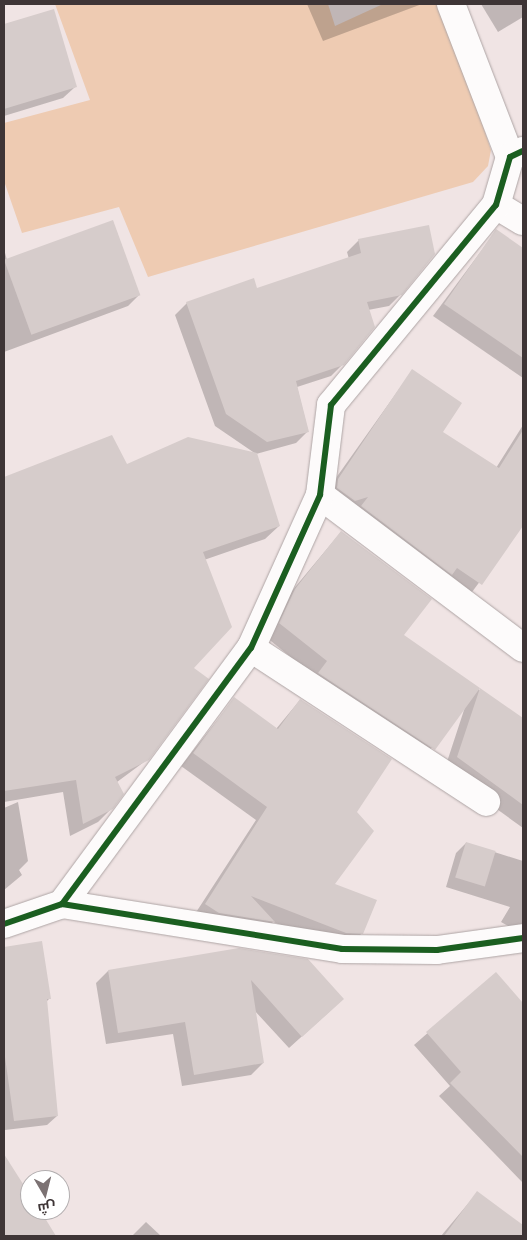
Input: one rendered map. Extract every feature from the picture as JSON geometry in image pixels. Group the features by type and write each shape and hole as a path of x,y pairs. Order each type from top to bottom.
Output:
{"street":[{"path":"62,904 251,648 320,496 331,405 496,205 517,154 451,4"},
{"path":"496,205 523,221"},
{"path":"320,496 523,648"},
{"path":"251,648 486,802"},
{"path":"4,924 62,904 342,949 437,950 517,945"}],"shaded area":[{"path":"55,4 328,4 335,26 383,4 443,4 491,150 488,166 473,182 148,277 119,207 22,233 4,181 4,123 90,100"}],"building":[{"path":"54,9 77,87 4,109 4,24"},
{"path":"113,220 140,295 31,335 4,260"},
{"path":"429,225 435,254 402,295 367,302 375,327 344,365 296,381 309,432 267,442 226,414 186,302 254,278 257,288 361,253 358,239"},
{"path":"496,229 523,248 523,358 444,304"},
{"path":"412,369 462,403 443,432 499,468 523,430 523,526 482,585 457,568 452,575 361,506 368,497 355,501 337,488 338,479"},
{"path":"112,435 127,464 188,437 257,453 280,526 203,552 232,627 194,668 209,679 149,760 115,777 124,794 113,809 83,824 76,780 4,791 4,477"},
{"path":"341,531 432,599 404,635 480,688 435,750 318,673 327,661 279,623 295,589"},
{"path":"480,688 523,718 523,805 457,757"},
{"path":"234,697 278,729 300,699 392,759 357,812 374,831 335,884 377,900 363,934 346,933 251,896 275,922 219,913 205,904 267,807 193,753"},
{"path":"466,842 496,851 485,886 455,877"},
{"path":"42,941 51,999 47,999 58,1116 14,1121 4,1050 4,947"},
{"path":"239,948 308,959 344,999 302,1037 251,980 264,1063 194,1075 185,1022 118,1033 108,970"},
{"path":"496,972 523,1003 523,1157 450,1083 461,1072 426,1032"},
{"path":"4,1154 20,1179 20,1220 46,1220 56,1236 4,1236"},
{"path":"477,1191 523,1225 523,1236 444,1236"}],"cycle path":[{"path":"62,904 251,648 320,495 331,405 496,205 510,157 523,151"},
{"path":"4,924 62,904 342,949 437,950 523,938"}]}
